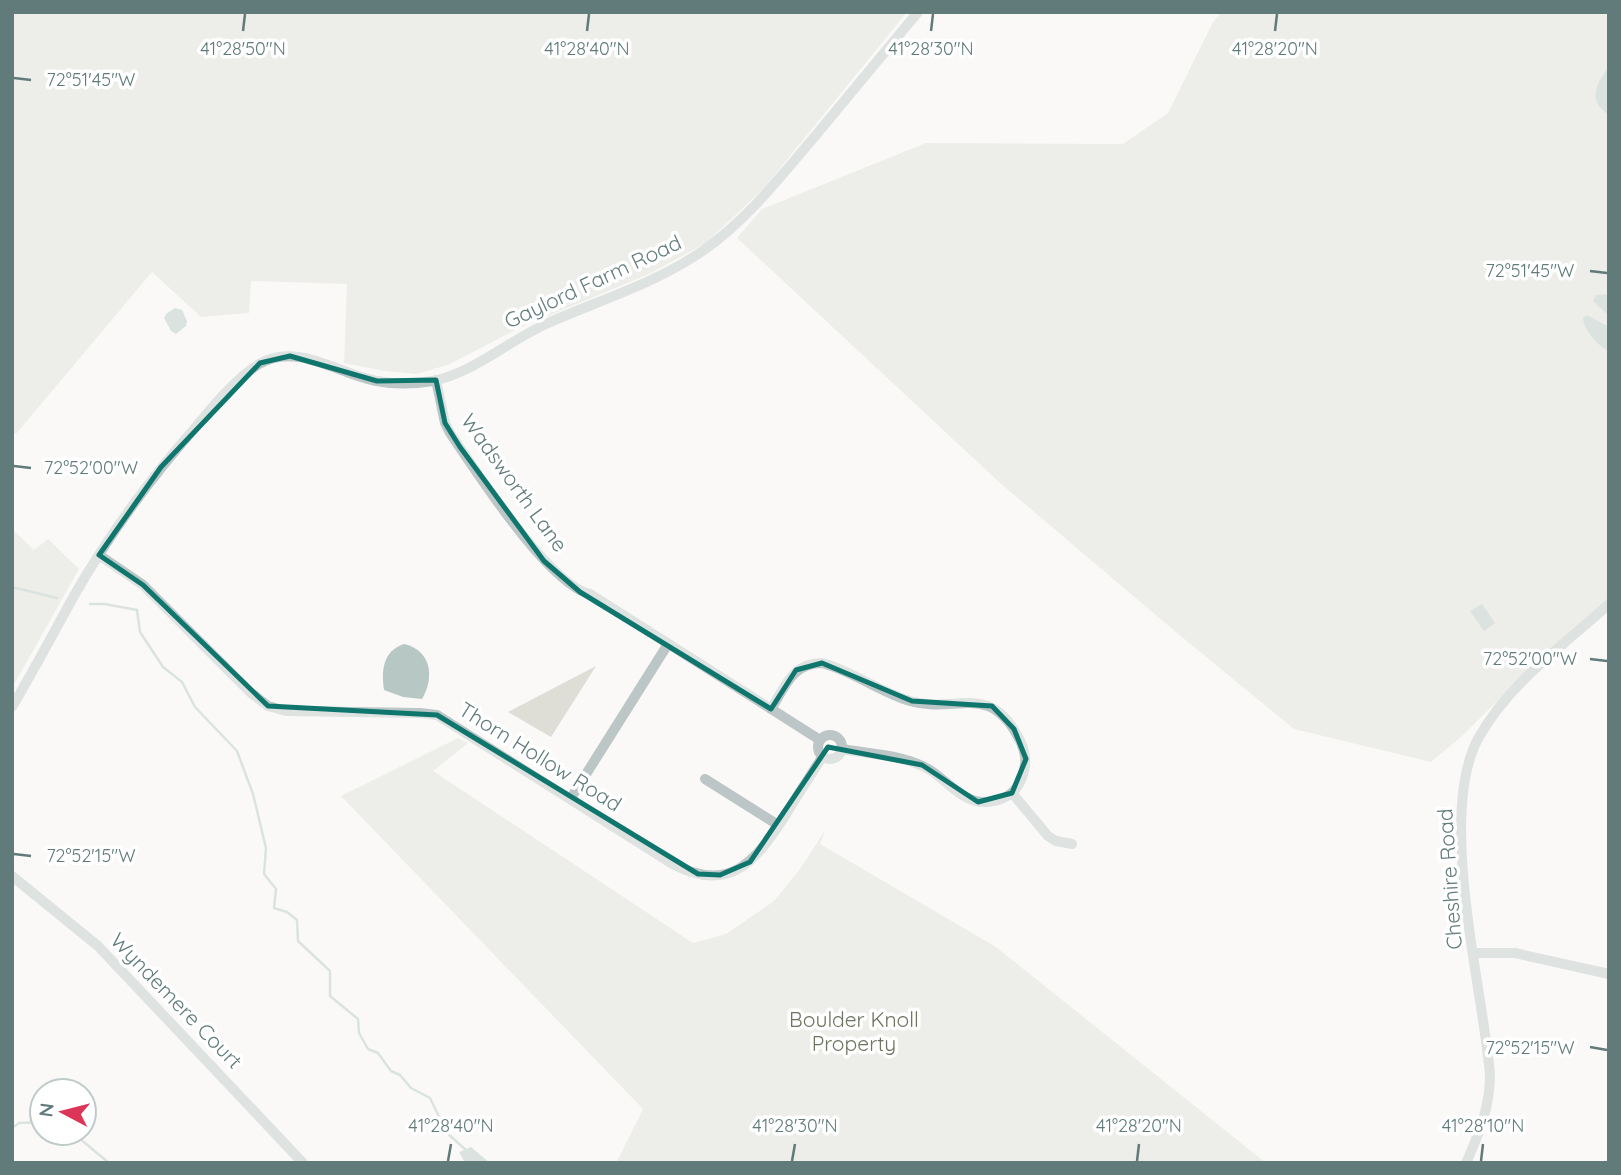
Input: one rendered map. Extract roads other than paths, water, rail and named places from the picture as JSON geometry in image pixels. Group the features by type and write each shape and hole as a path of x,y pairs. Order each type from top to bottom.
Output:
{"street":[{"name":"Gaylord Farm Road","path":"12,707 99,555 153,476 237,383 260,363 290,356 315,361 377,382 407,384 436,380 471,366 518,337 548,323 662,275 714,242 756,205 918,12"},
{"name":"Wadsworth Lane","path":"436,380 445,423 450,432 544,562 580,592 590,594 820,740"},
{"name":"Thorn Hollow Road","path":"99,555 143,585 259,701 268,706 297,712 437,715 671,863 698,874 720,875 744,866 766,845 823,756"},
{"name":"Cheshire Road","path":"1466,1162 1483,1122 1490,1088 1462,835 1464,785 1480,736 1518,685 1609,604"},
{"path":"570,798 668,644"},
{"path":"771,709 796,670 813,663 830,665 912,701 930,705 967,701 986,704 1007,719 1024,750 1025,769 1019,785 1012,793 987,802 971,800 922,765 841,749"},
{"path":"826,736 836,737 841,742 841,749 834,757 823,756 818,747 820,740 826,736"},
{"path":"705,779 778,825"},
{"path":"1012,793 1048,836 1056,841 1072,844"},
{"name":"Wyndemere Court","path":"12,876 98,946 303,1163"},
{"path":"1474,953 1524,954 1609,974"}],"waterway":[{"path":"12,587 57,598"},
{"path":"90,604 137,610 140,632 163,667 182,682 195,707 237,751 253,794 266,848 264,874 276,889 274,908 287,912 297,920 298,941 330,971 330,996 358,1019 359,1033 368,1049 378,1053 391,1071 400,1075 411,1088 430,1098 447,1133 467,1151"},
{"path":"12,1128 19,1123 28,1123"},
{"path":"90,1147 109,1163"}],"park label":[{"name":"Boulder Knoll Property","path":"854,1032"}]}
